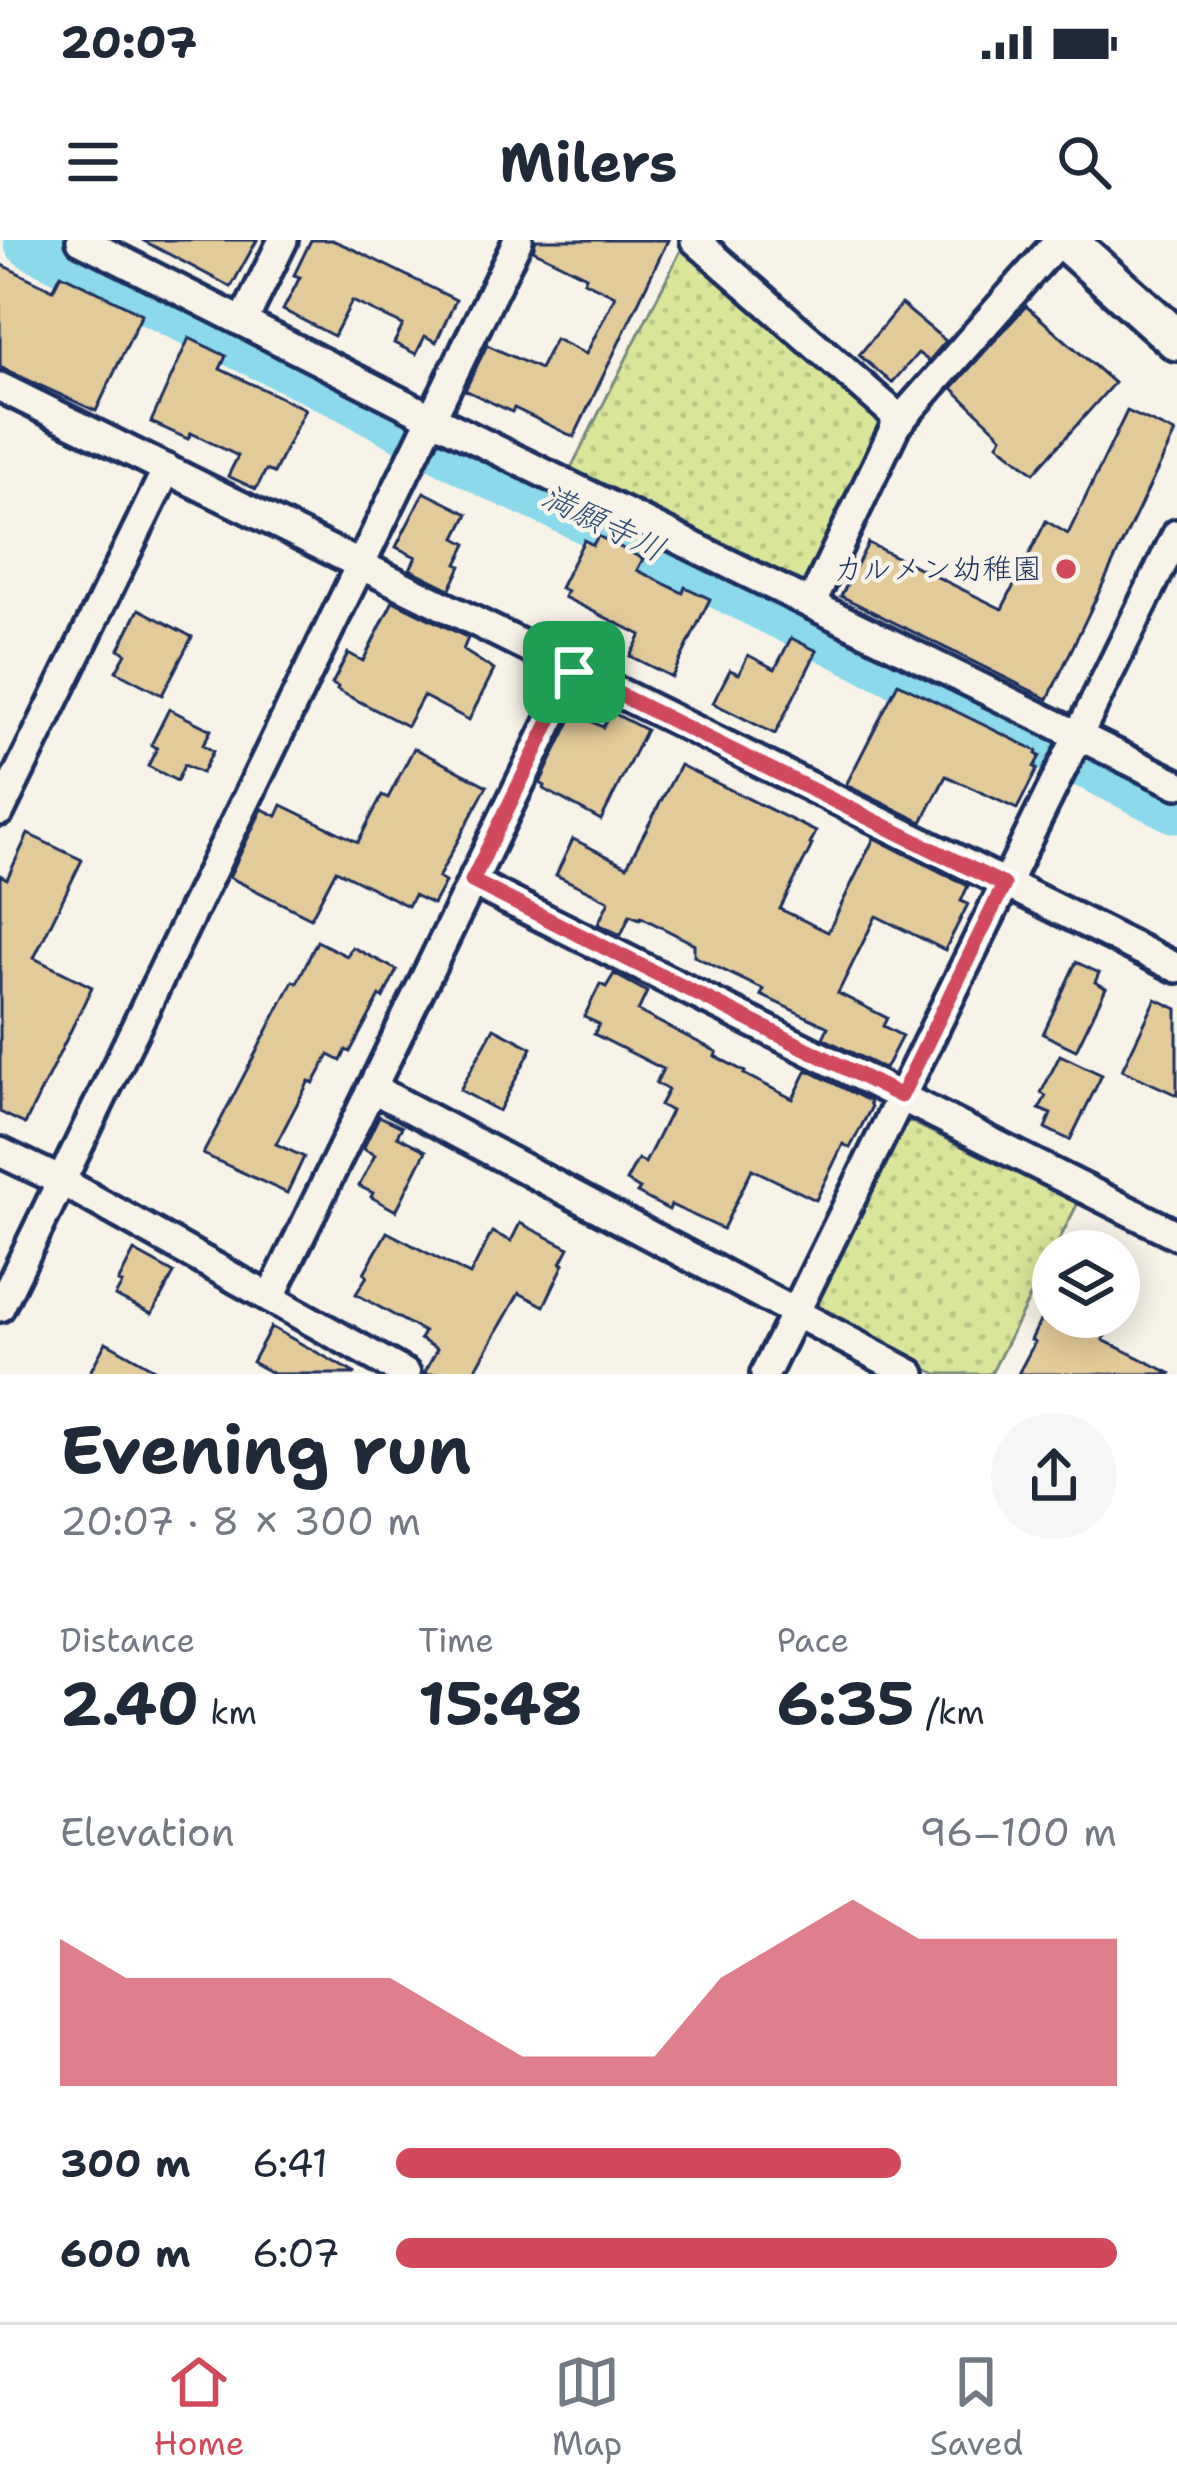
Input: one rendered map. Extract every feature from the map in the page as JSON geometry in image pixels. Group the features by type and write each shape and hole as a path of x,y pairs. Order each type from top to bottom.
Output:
{"street":[{"path":"81,240 242,322 427,428 811,604 1071,748 1177,784"},
{"path":"242,322 283,240"},
{"path":"0,1306 518,240"},
{"path":"694,240 893,413 896,425"},
{"path":"811,604 896,425 1062,240 1177,340"},
{"path":"0,387 1177,968"},
{"path":"0,811 166,469"},
{"path":"765,1374 1177,535"},
{"path":"270,1298 574,672"},
{"path":"472,881 1177,1235"},
{"path":"372,1088 911,1374"},
{"path":"0,1152 61,1181 406,1374"}],"green space":[{"path":"682,248 884,421 807,589 570,470"},
{"path":"909,1121 1078,1203 1064,1230 1032,1230 1032,1293 991,1374 937,1374 803,1309 896,1132"}],"building":[{"path":"142,240 257,240 231,287"},
{"path":"311,240 332,240 456,300 436,342 425,336 416,354 394,343 403,325 352,301 334,336 283,310"},
{"path":"536,240 668,240 574,437 465,390 487,345 540,369 555,339 586,354 615,296 533,250"},
{"path":"0,264 53,290 61,274 142,314 96,411 0,367"},
{"path":"901,304 946,341 929,361 918,353 892,383 859,355"},
{"path":"1026,306 1114,383 1034,473 998,444 1002,436 952,388"},
{"path":"189,338 226,356 220,369 305,409 274,473 266,470 256,489 228,476 238,456 191,433 188,439 151,422"},
{"name":"カルメン幼稚園","path":"1127,411 1175,433 1048,699 841,596 868,543 1002,609 1046,521 1068,534"},
{"path":"424,492 468,514 456,538 467,544 450,589 410,569 416,557 396,547"},
{"path":"598,536 643,559 637,570 683,593 685,587 710,599 672,677 630,656 641,635 564,597 567,591 560,588 584,540 593,545"},
{"path":"393,601 468,638 463,650 494,670 469,720 423,696 407,726 332,684 348,653 363,661"},
{"path":"139,609 192,637 162,695 116,671 126,653 119,649"},
{"path":"791,638 817,651 775,734 713,703 730,670 739,674 748,655 775,669"},
{"path":"898,683 1037,751 1037,769 1017,809 946,776 922,822 846,785"},
{"path":"169,709 211,730 203,745 213,751 202,773 184,765 177,781 148,766 157,748 151,745"},
{"path":"611,712 646,730 601,820 540,783 574,713 603,727"},
{"path":"414,748 487,786 438,878 445,882 433,904 414,895 408,906 336,870 311,918 229,877 262,809 277,816 282,805 358,842"},
{"path":"680,765 816,832 780,909 828,932 874,838 968,886 961,901 968,904 945,950 876,916 838,993 887,1018 883,1026 902,1036 885,1069 823,1038 828,1027 694,956 694,944 641,917 630,915 621,935 598,924 609,901 556,875 573,839 627,866"},
{"path":"28,834 82,860 34,958 92,987 25,1124 0,1112 0,875 7,879"},
{"path":"317,941 347,956 352,947 397,970 350,1052 346,1050 341,1061 329,1055 314,1083 309,1081 276,1144 304,1157 287,1193 203,1154"},
{"path":"1076,962 1099,973 1095,982 1106,988 1076,1050 1043,1034"},
{"path":"614,974 647,992 638,1011 793,1099 807,1070 869,1101 871,1108 850,1148 843,1144 816,1200 752,1169 723,1229 671,1205 669,1210 637,1193 640,1189 626,1181 638,1159 645,1163 671,1111 660,1105 668,1090 656,1083 663,1069 594,1034 599,1024 584,1017 600,984 606,987"},
{"path":"1156,999 1177,1009 1177,1095 1122,1070"},
{"path":"494,1028 532,1048 499,1111 460,1090"},
{"path":"1060,1055 1102,1075 1070,1140 1045,1128 1051,1114 1039,1109 1046,1096 1041,1093"},
{"path":"379,1116 402,1127 397,1136 426,1151 396,1211 359,1186 375,1155 363,1149"},
{"path":"520,1223 569,1248 544,1306 519,1293 473,1374 424,1374 437,1349 420,1339 424,1332 356,1294 387,1232 470,1275 492,1232 511,1241"},
{"path":"134,1251 174,1273 152,1314 115,1296"},
{"path":"271,1327 356,1374 274,1374 252,1362"},
{"path":"1104,1338 1172,1374 1018,1374 1035,1342 1031,1340"},
{"path":"106,1342 163,1374 89,1374"}],"waterway":[{"name":"満願寺川","path":"32,240 346,392 496,473 1177,805"}],"place":[{"name":"カルメン幼稚園","path":"1066,569"}],"route":[{"path":"574,672 1004,885 901,1096 472,881 574,672"}]}
